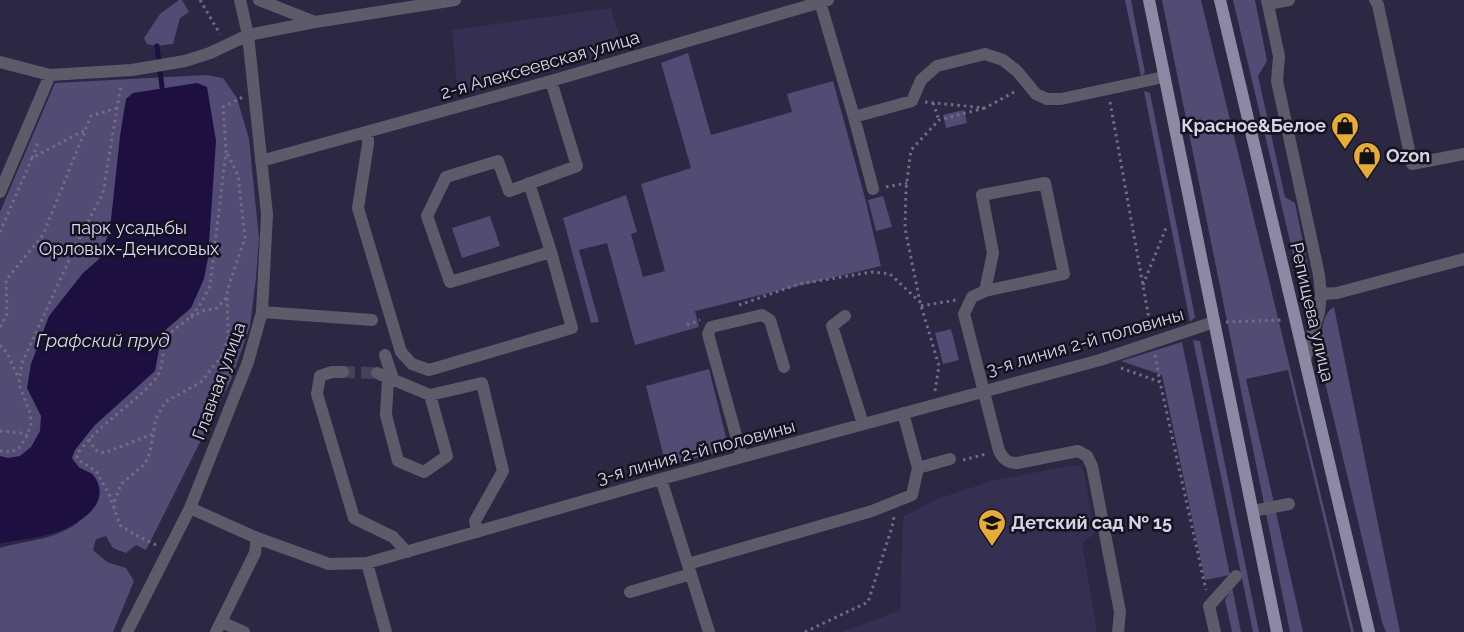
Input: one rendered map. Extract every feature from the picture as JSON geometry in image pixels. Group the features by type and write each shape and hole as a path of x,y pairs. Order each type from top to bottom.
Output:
{"main road":[{"path":"1149,0 1277,632"},
{"name":"Репищева улица","path":"1220,0 1369,632"}],"street":[{"name":"Главная улица","path":"127,632 190,508 248,362 262,312 267,214 248,35 240,0"},
{"path":"259,0 315,22"},
{"path":"0,62 50,75 132,70 186,61 210,54 248,35 315,22 455,0"},
{"path":"1289,0 1268,2 1279,56 1277,81 1322,294 1319,312 1305,360"},
{"path":"1375,0 1378,5 1412,164 1464,154"},
{"path":"824,1 873,189"},
{"name":"2-я Алексеевская улица","path":"261,161 551,81 824,1"},
{"path":"854,117 912,101 921,80 937,66 985,54 1004,60 1036,94 1046,99 1061,99 1164,77"},
{"path":"0,192 50,75"},
{"path":"551,81 577,166 509,191 498,161 446,178 427,216 450,282 551,252"},
{"path":"368,132 368,144 358,208 401,352 412,364 430,370 572,328 529,183"},
{"path":"986,291 993,253 982,195 1046,183 1064,274 986,291 972,297 964,314 1002,458 1009,463 1018,463 1078,451 1087,456 1092,466 1120,612 1118,632"},
{"path":"1322,294 1337,293 1464,259"},
{"path":"262,312 372,320"},
{"path":"742,457 708,334 711,327 762,315 770,320 784,367"},
{"path":"845,316 832,326 863,424"},
{"name":"3-я линия 2-й половины","path":"190,508 257,538 330,564 367,563 661,479 1100,360 1214,322"},
{"path":"385,355 386,415 398,461 424,472 447,456 430,395"},
{"path":"343,372 332,372 320,376 317,394 354,518 393,537 407,552"},
{"path":"386,377 430,395 482,383 502,471 475,521 476,532"},
{"path":"630,592 689,569 872,511 912,495 918,468 902,413"},
{"path":"918,468 950,459"},
{"path":"661,479 709,632"},
{"path":"1252,511 1289,504"},
{"path":"244,632 218,627 255,553 257,538"},
{"path":"367,563 386,632"},
{"path":"1215,632 1209,606 1236,576"}],"path":[{"path":"200,0 226,45"},
{"path":"932,405 939,366 921,304 905,228 911,150 939,120 985,108 1028,84"},
{"path":"0,451 12,452 19,448 27,436 31,424 30,413 18,384 22,363 67,263 104,193 121,88"},
{"path":"1108,90 1160,382 1209,606"},
{"path":"156,544 120,525 109,494 96,471 77,457 78,452 101,426 154,381 162,369 166,340 173,330 201,305 210,286 226,151 222,107 244,96"},
{"path":"912,101 985,108"},
{"path":"933,103 939,120"},
{"path":"0,327 7,314 6,280 43,235 91,116 117,108"},
{"path":"0,232 32,158 86,130"},
{"path":"114,511 114,500 122,484 144,464 150,452 156,419 165,402 201,382 224,353 228,336 227,291 245,238 238,175 226,151"},
{"path":"873,189 907,183"},
{"path":"1143,286 1166,228"},
{"path":"736,306 799,284 872,272 890,274 921,304"},
{"path":"188,318 203,311 217,308 227,297"},
{"path":"921,304 972,297"},
{"path":"687,325 703,318"},
{"path":"1214,322 1296,319"},
{"path":"0,345 8,353 19,377"},
{"path":"1100,360 1160,382"},
{"path":"0,431 21,433 27,436"},
{"path":"90,439 95,450 104,452 153,434"},
{"path":"950,459 958,462 999,451"},
{"path":"805,632 868,602 892,527 894,516 890,504"}],"shaded area":[{"path":"611,8 623,50 458,96 452,30"},
{"name":"Детский сад № 15","path":"1075,465 1080,466 1084,472 1095,533 1082,543 1097,632 843,632 900,610 903,517 935,500 995,480"}],"green space":[{"path":"179,0 182,0 189,12 180,18 173,44 157,46 147,44 144,38 160,14"},
{"path":"1125,0 1131,0 1145,73 1141,76"},
{"path":"1162,0 1201,0 1354,632 1351,632 1288,370 1246,379 1303,632 1290,632"},
{"path":"1233,0 1255,0 1267,61 1258,76 1285,197 1295,203 1309,271 1310,287 1306,309"},
{"path":"688,53 711,135 792,112 787,94 833,81 865,198 881,266 695,311 699,327 635,345 607,243 579,250 599,322 591,323 563,218 626,195 637,232 631,234 643,277 665,271 641,184 691,168 661,63"},
{"name":"парк усадьбы Орловых-Денисовых","path":"206,75 223,78 237,98 249,139 259,238 250,326 231,380 146,550 136,545 126,553 113,548 106,536 96,539 93,550 107,562 126,568 134,581 113,632 0,632 0,548 52,536 80,521 57,532 0,544 0,212 55,83"},
{"path":"1144,91 1150,93 1195,317 1190,322"},
{"path":"964,110 967,123 946,128 943,115"},
{"path":"883,196 892,227 876,231 868,200"},
{"path":"490,216 500,246 462,258 452,228"},
{"path":"1334,307 1400,632 1386,632 1382,622 1324,378 1322,329 1328,312"},
{"path":"951,329 959,360 943,364 935,333"},
{"path":"1193,340 1200,341 1259,632 1253,632"},
{"path":"1182,342 1230,575 1205,580 1162,375 1121,361"},
{"path":"709,369 729,449 666,466 646,386"},
{"path":"1232,587 1241,632 1232,632 1225,600"}],"water":[{"name":"Графский пруд","path":"197,83 207,87 216,141 208,258 204,279 191,308 162,333 155,371 95,425 75,450 72,458 79,467 93,475 97,481 100,490 99,499 95,506 82,519 65,529 0,544 0,456 8,458 20,456 31,447 40,431 41,416 27,388 31,364 49,316 83,273 99,259 110,229 126,99 133,93"}],"waterway":[{"path":"157,46 162,87"}],"tunnel":[{"path":"343,372 377,373"}],"place":[{"name":"Красное&Белое","path":"1345,150"},
{"name":"Ozon","path":"1367,180"},
{"name":"Детский сад № 15","path":"992,547"}]}
